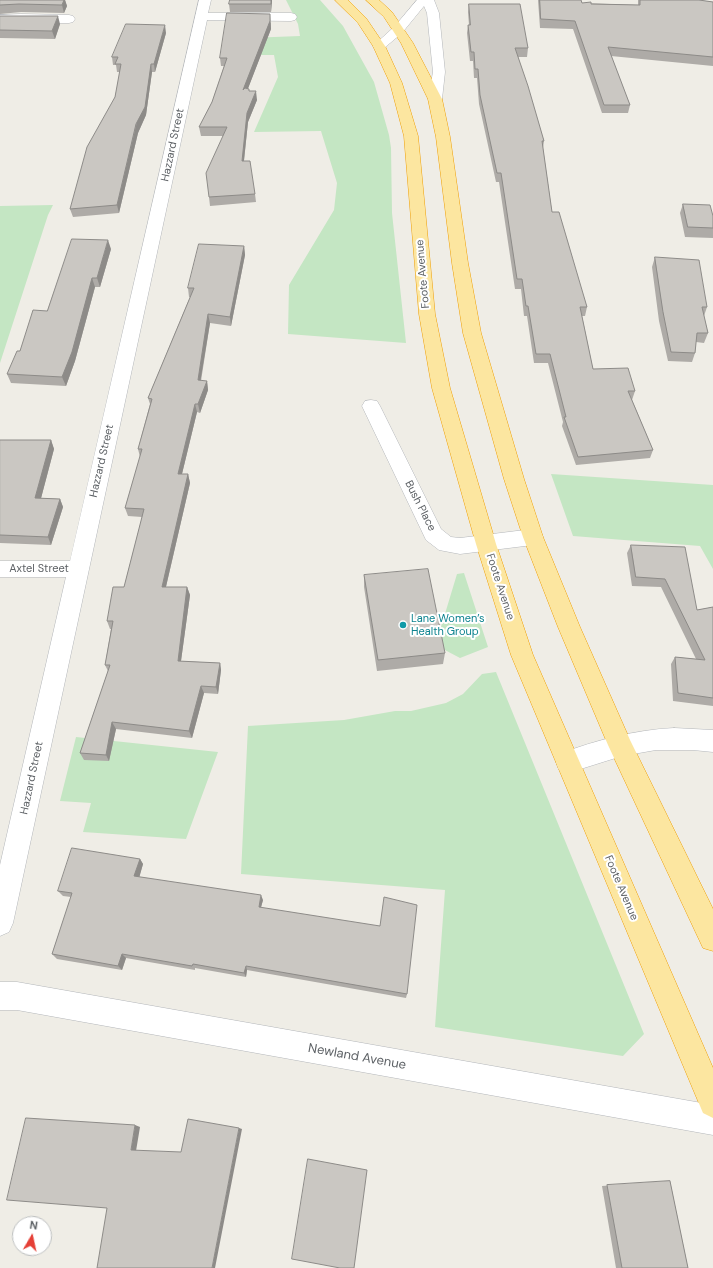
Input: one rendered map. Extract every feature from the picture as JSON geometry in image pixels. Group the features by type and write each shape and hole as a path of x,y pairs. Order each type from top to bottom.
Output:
{"highway":[{"name":"Foote Avenue","path":"341,0 362,21 379,46 396,83 411,136 427,314 441,388 486,544 522,654 713,1103"},
{"path":"372,0 388,15 409,46 434,98 443,137 460,261 472,333 514,479 533,537 569,627 620,745 713,938"}],"street":[{"path":"379,46 398,30 418,5 426,0 433,13 439,72 434,98"},
{"path":"203,8 291,17"},
{"name":"Hazzard Street","path":"0,923 203,8"},
{"path":"0,19 69,19"},
{"name":"Bush Place","path":"371,406 433,534 448,544 460,546 533,537"},
{"name":"Axtel Street","path":"0,569 78,569"},
{"path":"568,762 620,745 661,738 713,742"},
{"name":"Newland Avenue","path":"0,996 17,996 713,1120"}],"green space":[{"path":"286,0 320,0 343,26 374,82 389,135 391,148 392,213 406,343 288,334 289,285 334,210 337,183 321,131 254,132 278,77 274,55 253,55 248,38 300,36 298,24"},
{"path":"53,205 48,215 0,363 0,206"},
{"path":"551,474 713,485 713,569 700,546 573,536"},
{"path":"464,573 488,647 460,658 443,649 441,627 457,574"},
{"path":"496,672 644,1034 623,1056 435,1027 445,890 241,874 248,726 344,720 395,711 411,711 446,703 463,694 482,674"},
{"path":"76,737 218,752 186,839 83,832 91,803 60,801"}],"building":[{"path":"0,0 64,0 62,5 0,5"},
{"path":"230,0 271,0 271,4 229,4"},
{"path":"540,0 581,0 582,3 591,2 591,4 640,5 640,0 699,0 713,2 713,57 608,47 630,105 604,105 575,21 541,19"},
{"path":"469,4 520,4 528,48 515,48 544,141 542,141 552,212 559,212 587,307 580,307 593,369 628,368 635,391 628,391 653,450 578,457 564,417 566,417 550,354 536,354 522,279 517,279 501,173 497,173 480,95 478,69 475,69 474,52 471,52 468,25 470,25"},
{"path":"227,13 270,14 270,21 243,90 245,88 249,89 249,91 256,91 247,113 242,161 250,161 255,194 209,197 206,173 227,127 199,127 212,102 227,58 220,58"},
{"path":"0,16 58,16 52,31 0,30"},
{"path":"126,24 165,25 154,64 151,64 145,107 136,124 117,205 70,209 87,147 115,97 121,64 115,64 118,57 112,57"},
{"path":"683,204 710,205 713,216 713,228 688,227"},
{"path":"72,239 108,240 97,278 92,278 72,352 62,377 7,374 17,351 20,351 33,310 47,311"},
{"path":"199,244 244,246 230,317 208,314 198,380 207,381 198,404 195,404 178,474 188,474 162,587 187,587 178,661 220,663 216,687 201,686 189,731 112,722 106,755 80,753 110,665 105,665 113,621 107,621 113,587 124,587 144,509 125,508 142,449 138,449 152,399 148,398 194,288 188,288"},
{"path":"655,257 699,260 707,307 702,307 708,333 697,333 695,353 671,352 663,312"},
{"path":"0,440 51,440 35,498 60,499 48,537 0,535"},
{"path":"631,545 685,547 697,610 713,607 713,698 678,693 675,657 705,660 665,579 636,577"},
{"name":"Lane Women’s Health Group","path":"428,569 445,653 378,660 364,575"},
{"path":"72,848 140,859 134,876 261,895 259,907 380,926 384,897 417,905 407,994 246,966 244,973 122,954 118,966 52,954 72,893 58,891"},
{"path":"26,1118 135,1125 131,1150 181,1152 188,1119 239,1128 212,1268 97,1268 107,1208 7,1200"},
{"path":"308,1159 367,1170 354,1268 340,1268 292,1259"},
{"path":"670,1181 688,1268 622,1268 607,1185"}],"place":[{"name":"Lane Women’s Health Group","path":"403,625"}]}
